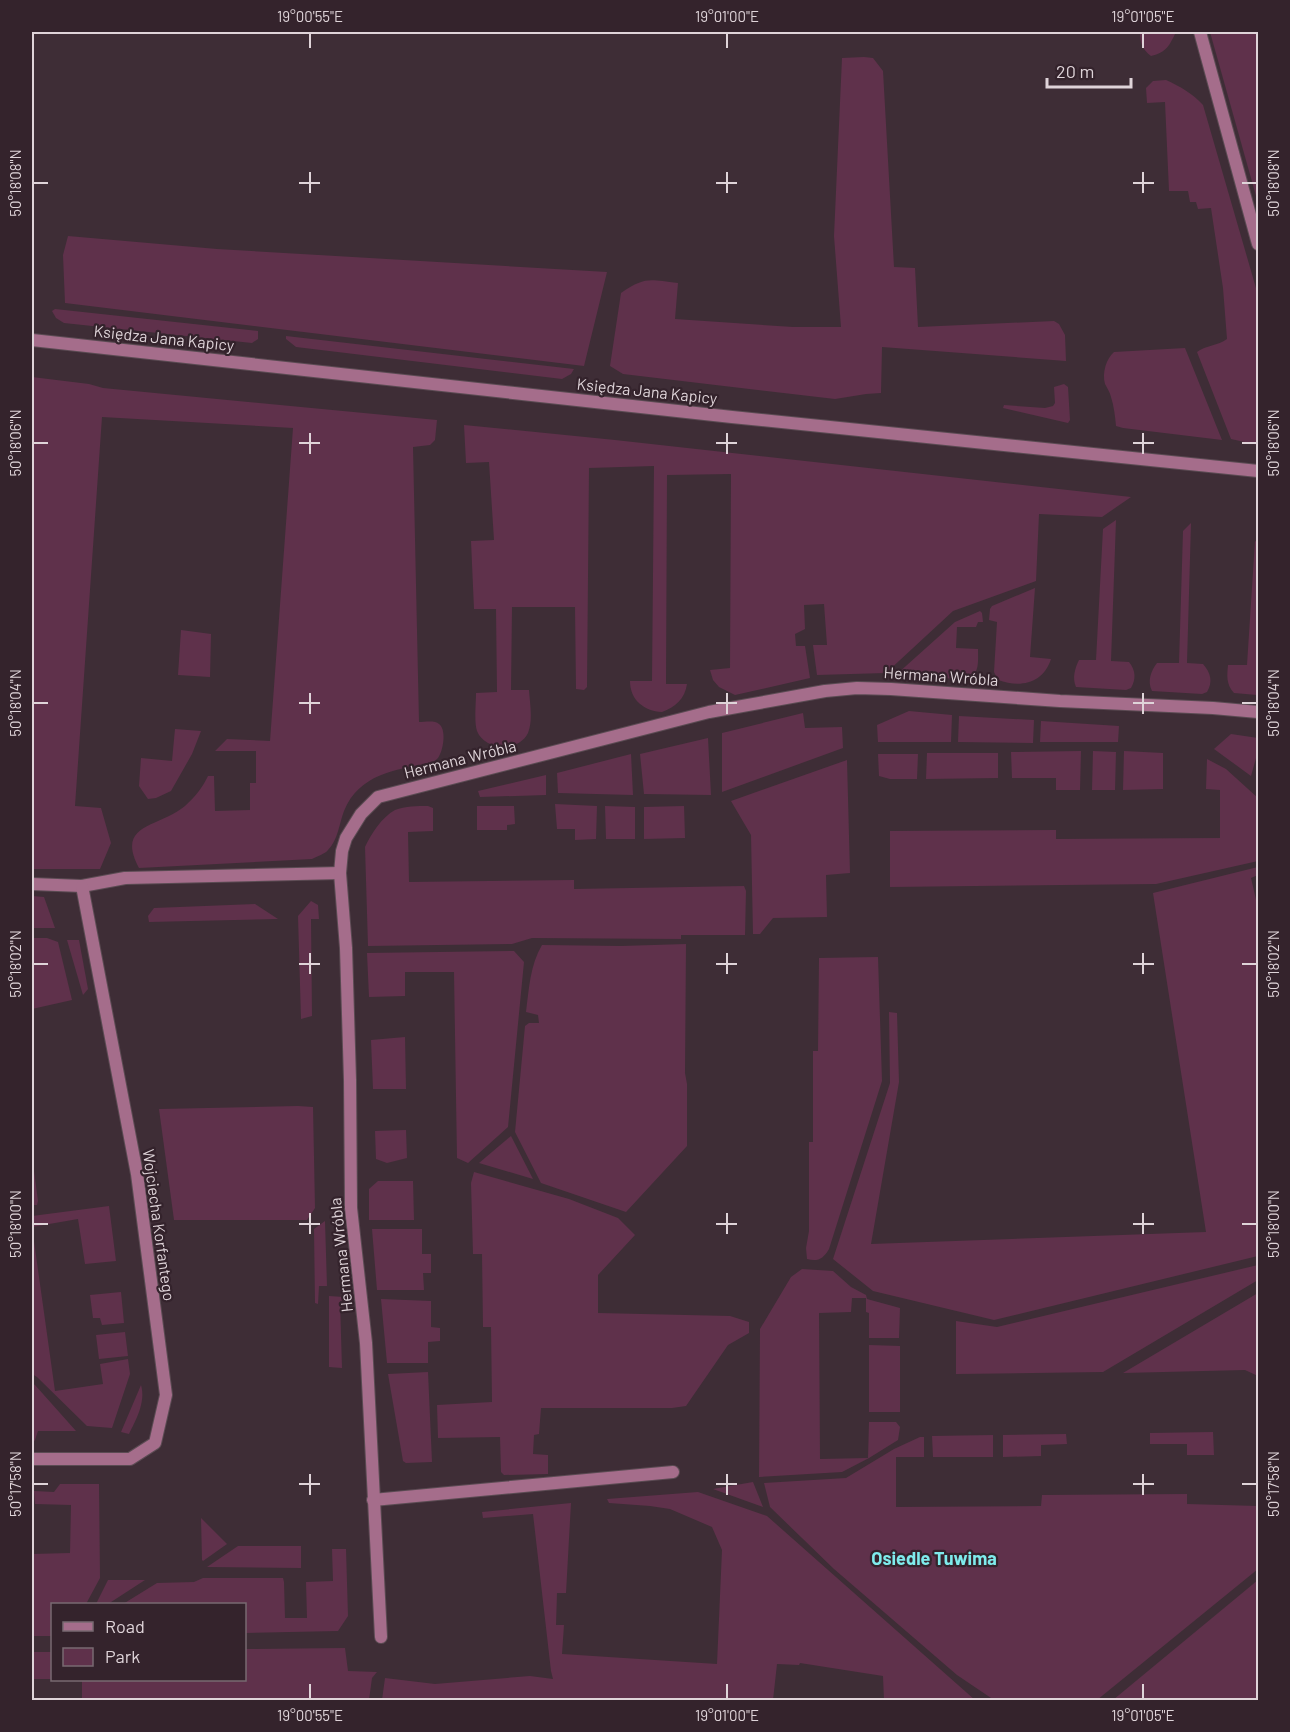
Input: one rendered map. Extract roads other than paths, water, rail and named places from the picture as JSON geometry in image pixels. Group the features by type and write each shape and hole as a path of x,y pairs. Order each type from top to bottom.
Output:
{"street":[{"path":"1200,32 1258,244"},
{"name":"Księdza Jana Kapicy","path":"32,340 721,416 1258,471"},
{"name":"Hermana Wróbla","path":"381,1637 366,1343 351,1208 350,1080 340,873 346,838 361,813 378,797 709,712 825,691 857,688 891,689 1258,712"},
{"path":"32,884 82,886 125,878 340,873"},
{"name":"Wojciecha Korfantego","path":"32,1459 130,1459 155,1443 166,1395 137,1174 82,886"},
{"path":"373,1500 673,1472"}],"district":[{"name":"Osiedle Tuwima","path":"934,1559"}]}
